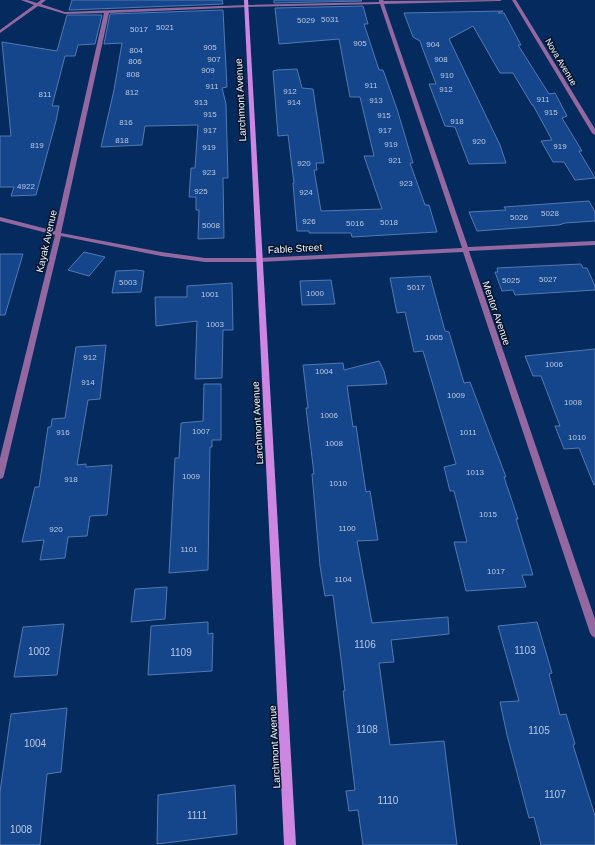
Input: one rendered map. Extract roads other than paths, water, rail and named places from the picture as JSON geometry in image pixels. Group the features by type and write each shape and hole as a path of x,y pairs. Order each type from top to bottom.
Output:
{"street":[{"path":"23,0 65,13 246,3 500,0"},
{"path":"0,32 44,0"},
{"name":"Nova Avenue","path":"514,0 595,133"},
{"name":"Mentor Avenue","path":"381,2 595,633"},
{"name":"Larchmont Avenue","path":"246,3 290,845"},
{"name":"Kayak Avenue","path":"0,475 58,234 107,11"},
{"name":"Fable Street","path":"0,219 58,234 186,258 212,261 259,260 595,243"}]}
